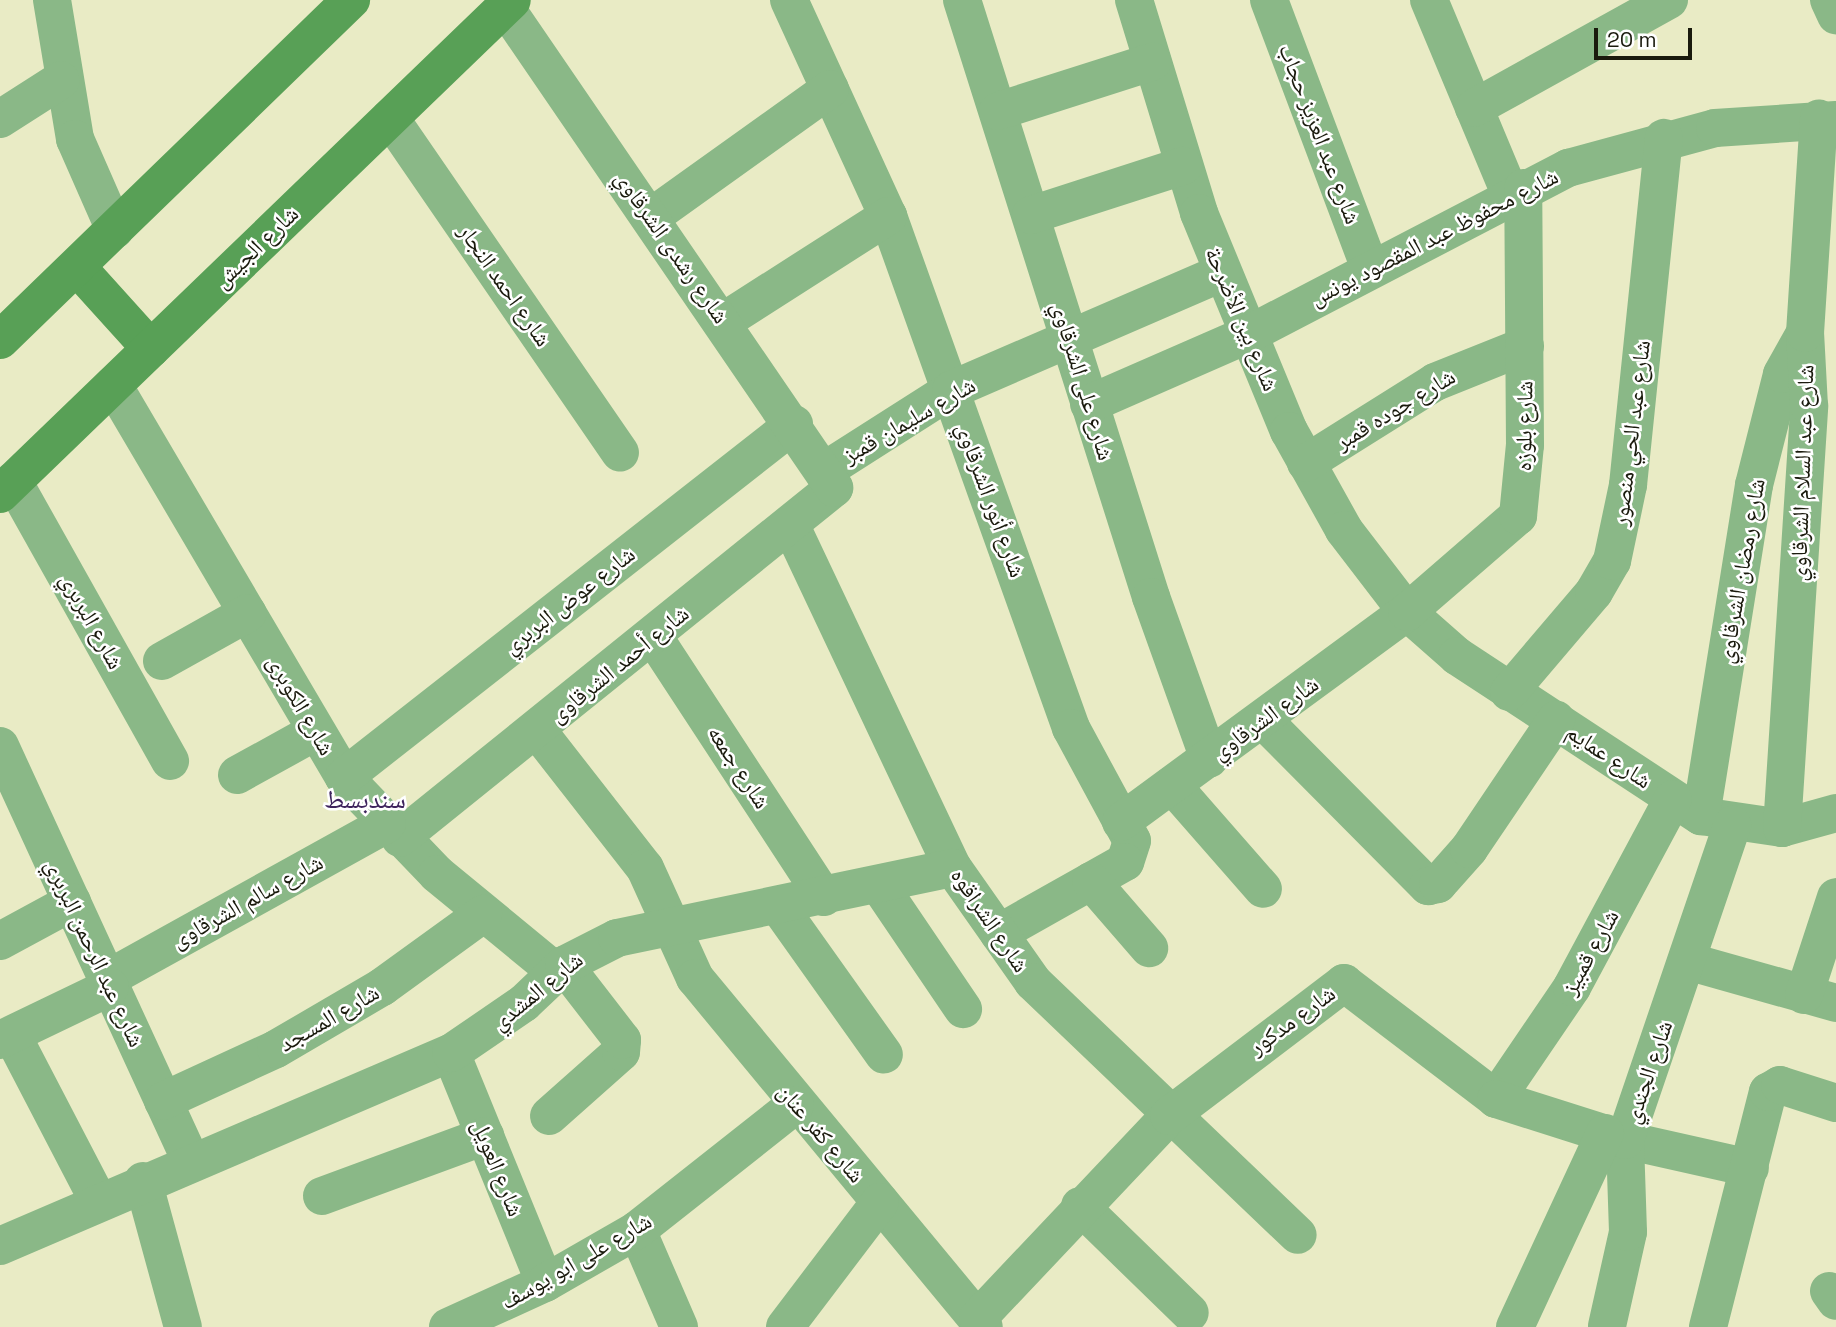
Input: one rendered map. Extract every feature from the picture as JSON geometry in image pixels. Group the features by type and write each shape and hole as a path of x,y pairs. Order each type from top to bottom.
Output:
{"main road":[{"path":"0,340 351,0"},
{"name":"شارع الجيش","path":"7,487 509,4"},
{"path":"77,267 151,349"}],"street":[{"path":"52,0 61,80 75,139 115,230"},
{"name":"شارع أنور الشرقاوي","path":"789,0 888,216 1071,728 1132,841 1130,856 999,933"},
{"name":"شارع على الشرقاوي","path":"962,0 1090,404 1209,759"},
{"name":"شارع بين الأضرحة","path":"1134,0 1183,166 1222,273 1306,463 1343,530 1407,612"},
{"name":"شارع عبد العزيز حجاب","path":"1269,0 1370,269"},
{"path":"1429,0 1474,108 1516,191"},
{"path":"1474,108 1669,0"},
{"path":"1829,0 1836,15"},
{"name":"شارع رشدى الشرقاوي","path":"509,4 830,478"},
{"path":"998,111 1152,62"},
{"path":"0,119 61,80"},
{"path":"651,217 830,89"},
{"name":"شارع احمد النجار","path":"390,118 621,453"},
{"name":"شارع محفوظ عبد المقصود يونس","path":"1090,404 1249,334 1516,191 1664,138 1828,119"},
{"name":"شارع عبد السلام الشرقاوي","path":"1782,828 1809,406 1805,333 1828,119"},
{"name":"شارع عبد الحي منصور","path":"1509,692 1612,561 1628,485 1664,138"},
{"path":"1031,215 1183,166"},
{"name":"شارع بلوزه","path":"1407,612 1518,516 1525,346 1516,191"},
{"path":"723,321 888,216"},
{"name":"شارع سليمان قمبز","path":"830,478 951,390 1222,273"},
{"name":"شارع رمضان الشرقاوي","path":"1702,813 1754,485 1782,374 1805,333"},
{"name":"شارع جوده قمبر","path":"1306,463 1435,382 1525,346"},
{"name":"شارع الكوبرى","path":"113,385 315,732 344,777 393,831 483,914 560,968 622,1040 621,1052 549,1115"},
{"name":"شارع عوض البربري","path":"344,777 794,424"},
{"name":"شارع أحمد الشرقاوى","path":"393,831 537,730 791,526 830,478"},
{"name":"شارع البربري","path":"7,487 170,761"},
{"name":"شارع الشراقوه","path":"791,526 953,867 1033,982 1169,1116 1298,1235"},
{"name":"شارع عمايم","path":"1407,612 1509,692 1702,813"},
{"name":"شارع الشرقاوي","path":"1121,822 1264,720 1407,612"},
{"path":"162,661 248,613"},
{"name":"شارع جمعه","path":"653,636 824,897"},
{"path":"1264,720 1428,886 1438,884 1469,849 1556,720"},
{"name":"شارع كفر عنان","path":"537,730 612,819 675,928 695,978 795,1105 981,1323"},
{"path":"237,775 315,732"},
{"name":"شارع عبد الرحمن البربري","path":"0,746 190,1160"},
{"path":"1172,785 1263,888"},
{"path":"1702,813 1782,828 1836,813"},
{"name":"شارع الجندي","path":"1607,1326 1628,1232 1615,1137 1686,961 1702,813"},
{"name":"شارع قمبيز","path":"1496,1099 1572,987 1702,813"},
{"name":"شارع سالم الشرقاوى","path":"6,1037 393,831"},
{"name":"شارع المشدي","path":"0,1245 190,1160 451,1053 516,1010 560,968 617,938 779,907 953,867"},
{"path":"1091,881 1149,948"},
{"path":"879,885 963,1009"},
{"path":"1686,961 1820,999 1836,897"},
{"path":"0,941 72,902"},
{"path":"779,907 884,1055"},
{"name":"شارع المسجد","path":"163,1101 311,1028 483,914"},
{"name":"شارع مدكور","path":"981,1323 1080,1206 1169,1116 1344,983 1496,1099 1615,1137 1750,1168"},
{"path":"6,1037 98,1200"},
{"name":"شارع العويل","path":"451,1053 545,1283"},
{"path":"1708,1327 1768,1092 1780,1085 1836,1103"},
{"name":"شارع على ابو يوسف","path":"448,1327 545,1283 637,1230 795,1105"},
{"path":"322,1196 485,1136"},
{"path":"1515,1327 1615,1137"},
{"path":"143,1181 183,1327"},
{"path":"785,1327 880,1202"},
{"path":"1080,1206 1190,1313"},
{"path":"637,1230 679,1327"}],"district":[{"name":"سندبسط","path":"365,800"}]}
